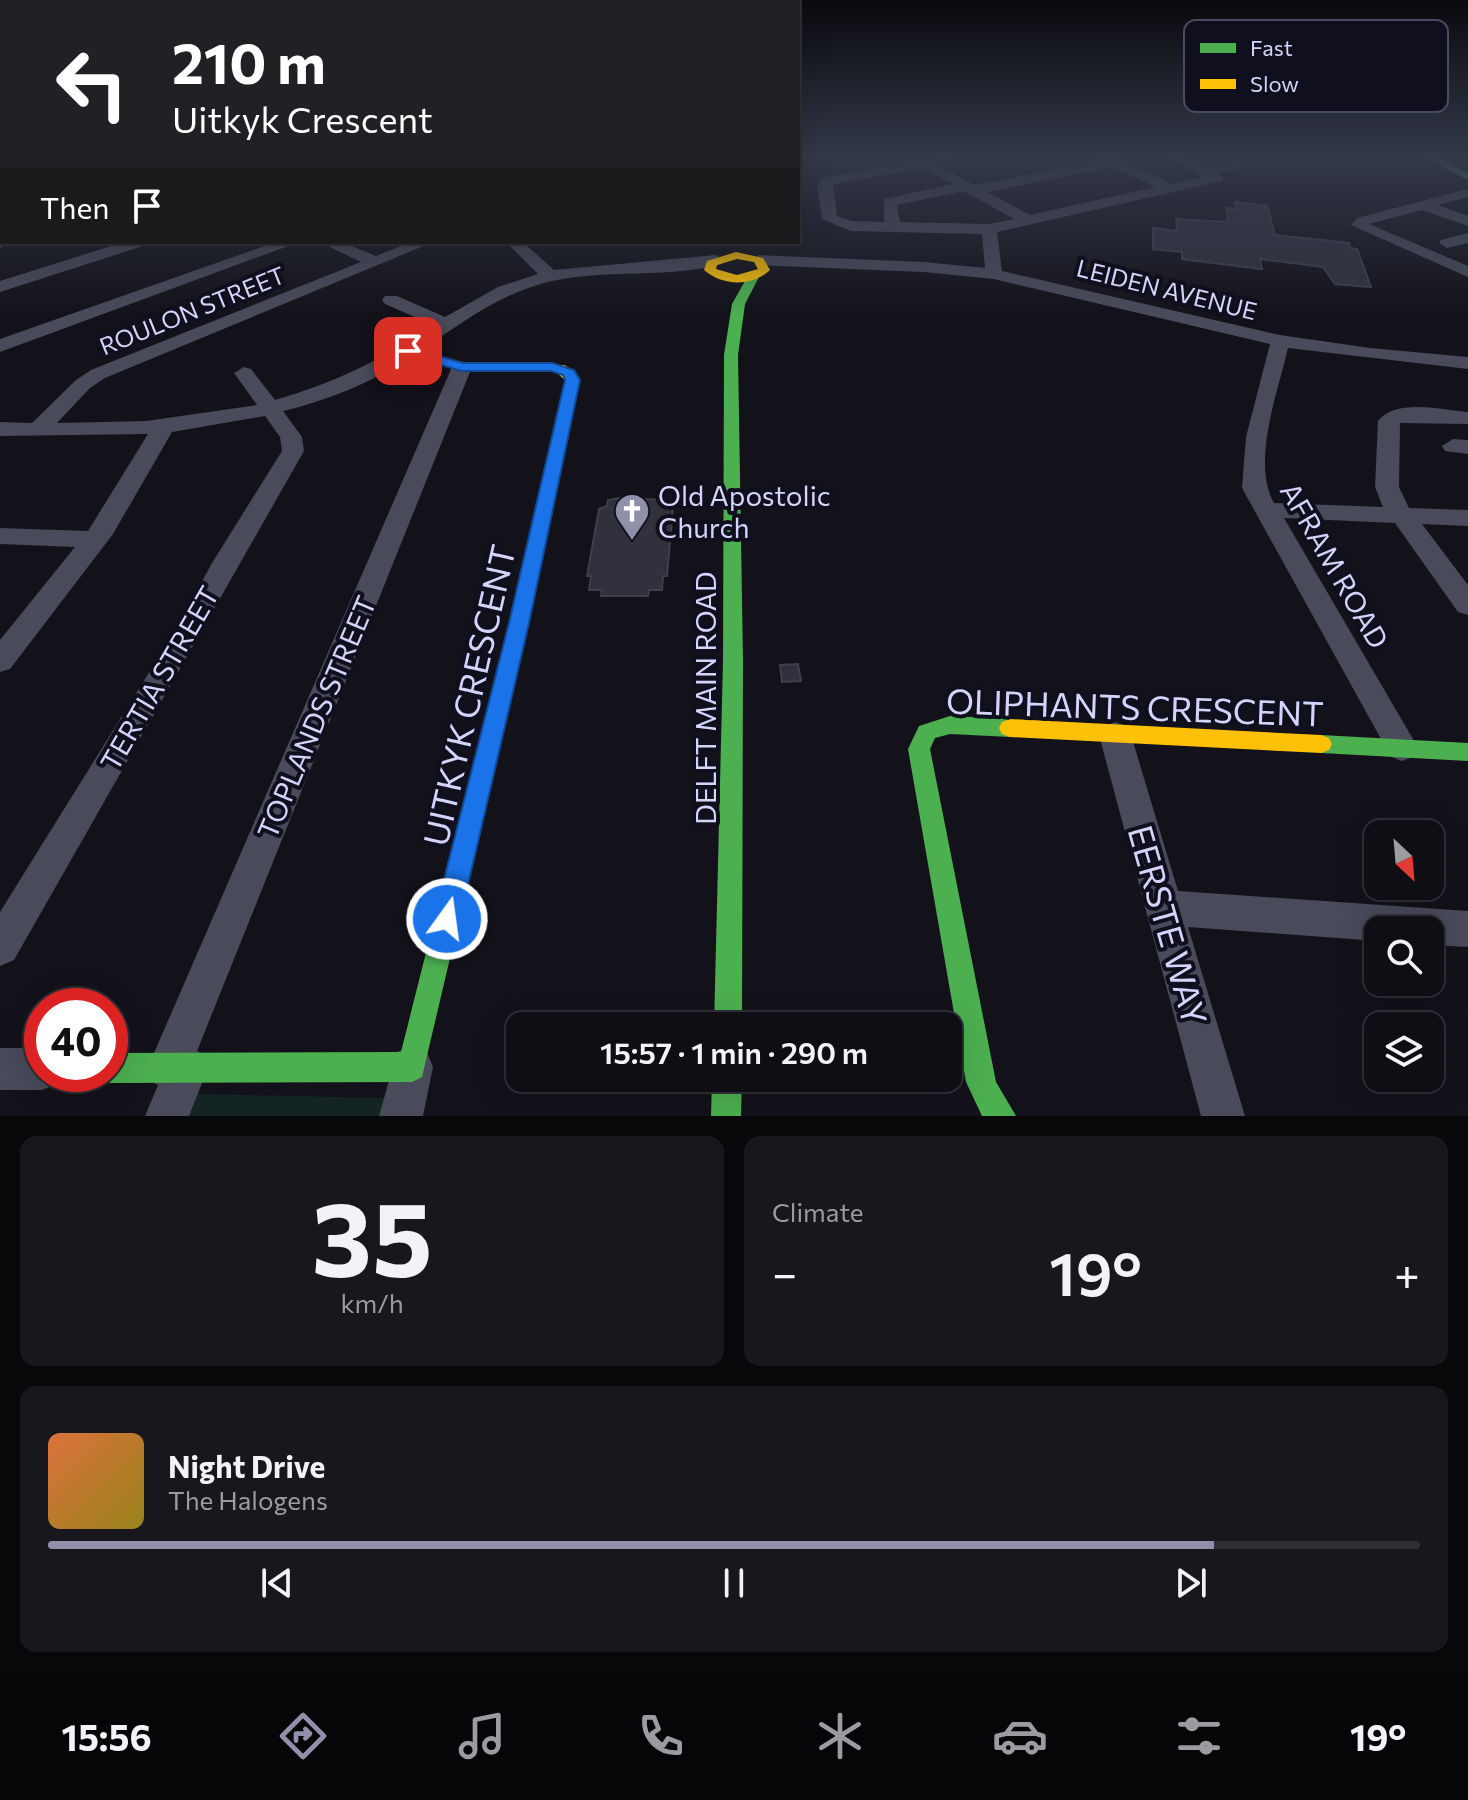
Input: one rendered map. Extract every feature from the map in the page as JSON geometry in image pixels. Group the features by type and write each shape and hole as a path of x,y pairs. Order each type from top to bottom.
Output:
{"street":[{"path":"830,210 832,221 851,226 989,229 1074,210"},
{"path":"890,210 893,227"},
{"path":"1010,210 1028,220"},
{"path":"1403,210 1362,221 1359,225 1468,272"},
{"path":"1437,210 1468,221"},
{"path":"989,229 994,274"},
{"path":"1447,243 1468,238"},
{"path":"0,287 134,244"},
{"path":"0,346 285,244"},
{"path":"333,244 376,262"},
{"name":"ROULON STREET","path":"38,430 83,384 98,374 420,244"},
{"path":"516,244 551,276"},
{"path":"741,244 757,267"},
{"path":"0,429 163,428 270,408 347,382 408,351 502,291 551,276 617,268 720,262 757,267"},
{"name":"DELFT MAIN ROAD","path":"720,262 735,323"},
{"name":"LEIDEN AVENUE","path":"757,267 856,265 994,274 1280,341 1370,354 1468,363"},
{"name":"DELFT MAIN ROAD","path":"728,1012 735,674 735,323 741,291 757,267"},
{"path":"391,300 446,324"},
{"name":"AFRAM ROAD","path":"1280,341 1252,478 1266,510 1402,748"},
{"name":"UITKYK CRESCENT","path":"408,351 462,367 552,367 569,373 572,380 519,623 412,1067"},
{"name":"TOPLANDS STREET","path":"167,1116 178,1068 462,367"},
{"path":"244,373 270,408"},
{"name":"TERTIA STREET","path":"0,947 293,451 291,437 270,408"},
{"path":"1463,444 1459,417 1411,413 1397,414 1389,421 1387,487 1390,499 1468,605"},
{"path":"0,661 95,540 163,428"},
{"path":"1266,510 1468,518"},
{"path":"0,536 95,540"},
{"name":"OLIPHANTS CRESCENT","path":"1001,1116 986,1096 981,1082 919,749 921,740 934,728 950,725 1402,748"},
{"name":"EERSTE WAY","path":"1115,735 1223,1116"},
{"path":"1402,748 1468,752"},
{"path":"1164,908 1468,929"},
{"path":"128,1068 412,1067 401,1116"},
{"path":"0,1069 24,1069"},
{"path":"726,1116 727,1092"}],"shaded area":[{"path":"195,1094 391,1098 387,1116 186,1116"}],"building":[{"path":"1226,210 1268,210 1275,235 1349,243 1350,248 1357,249 1371,287 1335,284 1323,267 1260,259 1262,269 1182,259 1182,252 1153,249 1153,228 1177,231 1176,219 1228,222"},
{"name":"Old Apostolic Church","path":"608,500 665,500 665,505 673,508 667,576 663,576 662,590 649,590 648,596 601,596 602,590 589,590 591,576 587,576 599,509 607,506"},
{"path":"798,664 801,681 782,682 780,665"}],"traffic: fast":[{"path":"728,1012 733,661 731,355 739,304 753,277"},
{"path":"128,1068 412,1067 519,623 564,418"},
{"path":"1001,1116 986,1096 981,1082 919,749 927,732 950,725 1010,728"},
{"path":"1321,744 1468,752"},
{"path":"726,1116 727,1092"}],"traffic: slow":[{"path":"736,255 759,260 764,270 751,277 737,279 710,270 711,263 736,255"},
{"path":"408,351 462,367 559,368 569,373 572,380 564,418"},
{"path":"1010,728 1321,744"}],"place":[{"name":"Old Apostolic Church","path":"632,542"}],"route":[{"path":"408,351 455,366 552,367 565,370 572,376 519,623 447,919"}]}
